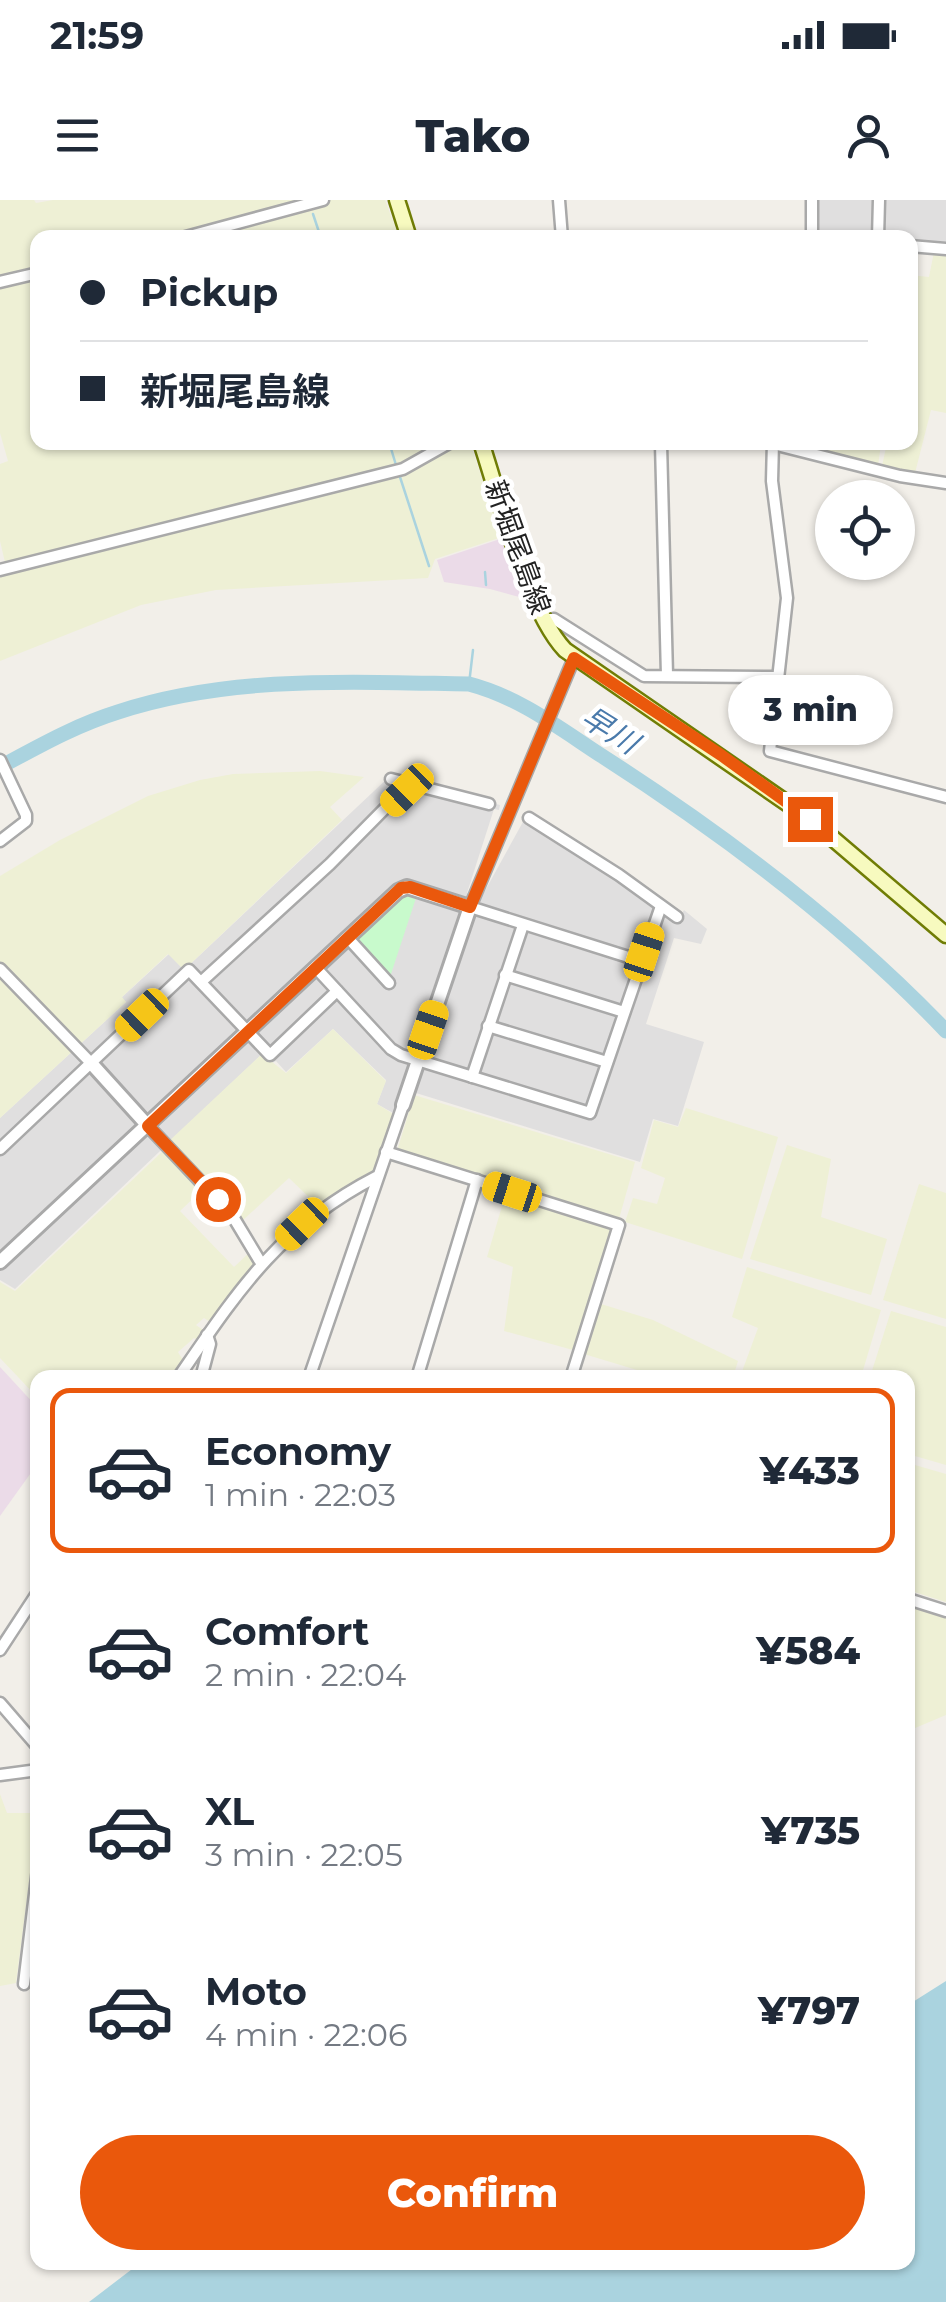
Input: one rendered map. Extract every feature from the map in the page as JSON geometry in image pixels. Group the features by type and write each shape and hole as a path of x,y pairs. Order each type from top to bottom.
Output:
{"main road":[{"path":"397,200 407,230"},
{"name":"新堀尾島線","path":"484,450 543,619 554,639 574,658 810,819 946,935"}],"street":[{"path":"212,230 323,200"},
{"path":"559,200 561,230"},
{"path":"812,200 812,230"},
{"path":"878,230 879,200"},
{"path":"918,247 946,249"},
{"path":"0,282 30,275"},
{"path":"0,570 403,470 438,450"},
{"path":"661,450 667,674"},
{"path":"773,450 772,482 787,598 770,751 946,796"},
{"path":"800,450 900,476 946,483"},
{"path":"543,619 554,619 644,676 777,677"},
{"path":"312,1370 470,907 574,658"},
{"path":"0,760 25,811 26,821 0,841"},
{"path":"391,778 488,804"},
{"path":"201,982 330,864 410,783"},
{"path":"529,818 678,918"},
{"path":"0,1262 404,887 641,961"},
{"path":"316,968 391,1049 590,1113 661,906"},
{"path":"472,1077 524,925"},
{"path":"348,938 389,983"},
{"path":"0,969 232,1215 261,1263"},
{"path":"0,1149 189,970 270,1055 337,991"},
{"path":"505,975 624,1012"},
{"path":"488,1026 607,1062"},
{"path":"386,1152 618,1226 573,1370"},
{"path":"183,1370 236,1292 261,1263 302,1224 377,1176"},
{"path":"418,1370 477,1180"},
{"path":"203,1370 210,1344 206,1335"},
{"path":"915,1602 946,1611"},
{"path":"0,1650 30,1604"},
{"path":"0,1703 30,1738"},
{"path":"0,1775 30,1771"},
{"path":"24,1984 30,1935"}],"shaded area":[{"path":"816,200 946,200 946,246 918,242 918,230 816,230"},
{"path":"503,538 523,598 444,582 437,560"},
{"path":"390,776 500,805 499,810 494,809 467,893 481,898 523,816 529,814 681,915 684,910 707,929 701,944 674,938 646,1024 704,1042 678,1126 653,1119 640,1162 403,1089 395,1114 377,1104 386,1080 333,1029 286,1072 262,1054 15,1289 0,1280 0,1118 126,1002 121,998 169,954 184,970"},
{"path":"0,1367 30,1399 30,1474 0,1516"}],"green space":[{"path":"0,200 385,200 396,230 30,230 30,450 472,450 502,537 435,559 428,578 216,590 141,605 0,661 0,578 7,571 0,541 0,464 8,461 0,433"},
{"path":"934,252 946,253 946,413 931,410 915,473 899,473 882,466 885,450 918,450 918,276 929,277"},
{"path":"811,450 880,450 878,466"},
{"path":"320,771 364,777 330,807 342,820 184,970 168,954 122,997 126,1002 0,1118 0,876 60,840 148,796 233,774"},
{"path":"406,892 416,898 391,974 385,975 355,939"},
{"path":"333,1029 386,1081 377,1104 395,1115 374,1174 320,1208 289,1178 243,1220 168,1142 262,1054 286,1073"},
{"path":"414,1095 635,1162 619,1219 397,1151"},
{"path":"686,1108 778,1137 742,1259 625,1222 633,1198 657,1204 665,1178 641,1168 654,1120 678,1127"},
{"path":"787,1145 831,1159 821,1217 887,1239 871,1295 750,1259"},
{"path":"164,1150 202,1190 180,1211 234,1267 251,1251 257,1263 212,1323 204,1318 196,1325 206,1332 200,1342 194,1338 178,1352 184,1362 178,1370 30,1370 30,1390 0,1358 0,1282 15,1291"},
{"path":"919,1184 946,1193 946,1319 883,1300"},
{"path":"505,1196 614,1228 573,1350 504,1331 513,1267 487,1257"},
{"path":"747,1267 881,1310 863,1370 743,1370 758,1328 732,1317"},
{"path":"601,1304 653,1320 738,1361 735,1370 637,1370 584,1354"},
{"path":"891,1311 946,1327 946,1465 915,1456 915,1370 872,1370"},
{"path":"915,1465 946,1474 946,1602 915,1592"},
{"path":"915,1606 946,1616 946,1715 915,1728"},
{"path":"0,1794 7,1813 30,1813 30,1875 16,1983 0,1986"}],"water":[{"path":"946,1981 946,2302 89,2302 131,2270 915,2270 915,2001"}],"waterway":[{"path":"313,214 318,230"},
{"path":"391,450 396,465"},
{"path":"400,477 429,566"},
{"path":"485,572 486,585"},
{"path":"469,684 473,650"},
{"name":"早川","path":"0,767 102,717 204,692 292,683 469,684 538,714 738,850 867,954 946,1031"}],"route":[{"path":"218,1199 148,1126 401,888 410,887 470,907 574,658 810,819"}]}
